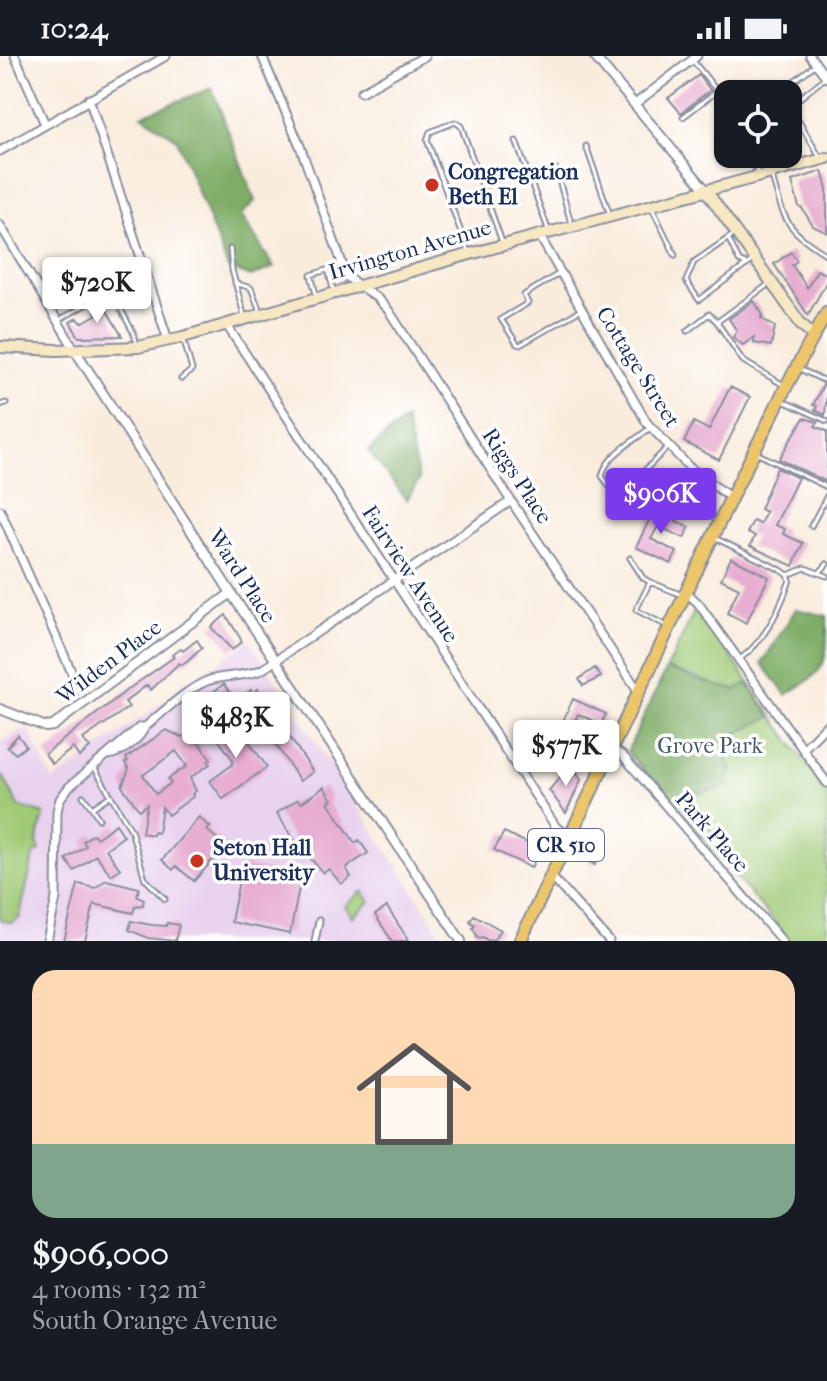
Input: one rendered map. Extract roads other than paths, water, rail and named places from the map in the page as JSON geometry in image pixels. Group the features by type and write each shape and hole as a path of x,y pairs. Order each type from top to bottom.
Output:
{"main road":[{"name":"Irvington Avenue","path":"0,347 75,350 138,347 183,337 470,254 824,159"},
{"path":"705,189 751,262 772,282 804,328 814,336"},
{"name":"CR 510","path":"520,941 731,498 786,387 825,320"}],"street":[{"path":"15,56 45,124"},
{"path":"0,151 166,56"},
{"name":"Riggs Place","path":"262,56 300,146 347,277 377,298 389,311 639,692"},
{"path":"361,92 425,56"},
{"path":"594,56 705,189"},
{"path":"810,56 827,77"},
{"path":"635,104 695,58"},
{"path":"89,99 168,340"},
{"name":"Ward Place","path":"0,225 75,350 231,593 461,941"},
{"name":"Cottage Street","path":"544,234 560,273 629,395 651,427 689,467 731,498"},
{"name":"Fairview Avenue","path":"226,324 556,827 570,837"},
{"path":"47,941 56,898 58,804 69,787 109,755 114,746 140,727 145,727 200,685 218,678 254,673 511,501"},
{"path":"0,510 79,689"},
{"name":"Wilden Place","path":"0,709 46,727 53,726 231,593"},
{"path":"686,595 698,603 827,783"},
{"path":"803,749 827,725"},
{"name":"Park Place","path":"612,749 623,756 782,941"},
{"path":"551,876 609,941"},
{"path":"315,941 319,921"}],"lane":[{"path":"683,117 717,91 695,58"},
{"path":"795,80 816,64"},
{"path":"824,159 790,106 827,77"},
{"path":"470,254 427,140 430,132 453,122 461,126 504,245"},
{"path":"516,141 544,234"},
{"path":"586,146 610,216"},
{"path":"762,168 769,174"},
{"path":"769,168 781,209 791,229 827,255"},
{"path":"556,169 572,227"},
{"path":"651,206 675,255"},
{"path":"733,235 694,262 686,281 699,300 751,262"},
{"path":"230,249 235,283 246,318"},
{"path":"317,297 311,275 342,265"},
{"path":"328,269 334,292"},
{"path":"560,273 524,295 528,303 501,319 520,345 581,310"},
{"path":"717,322 772,282"},
{"path":"235,283 251,288 261,314"},
{"path":"57,321 87,304"},
{"path":"118,304 138,347"},
{"path":"687,331 709,314 743,361 786,387"},
{"path":"181,379 192,370 183,337"},
{"path":"797,367 827,382"},
{"path":"780,399 827,421"},
{"path":"0,405 6,403"},
{"path":"651,427 603,468 602,476 611,491 615,494 624,491 668,447"},
{"path":"754,452 827,487"},
{"path":"811,526 827,496"},
{"path":"713,538 788,575 790,580 757,645 738,661"},
{"path":"630,558 643,578 686,595"},
{"path":"820,572 827,564"},
{"path":"788,575 805,568 827,576"},
{"path":"650,582 636,610 670,628"},
{"path":"94,767 135,840 145,879 165,899"},
{"path":"92,808 111,795"},
{"path":"83,796 99,819"}],"place":[{"name":"Congregation Beth El","path":"432,185"},
{"name":"Seton Hall University","path":"197,861"}],"park label":[{"name":"Grove Park","path":"710,746"}]}
